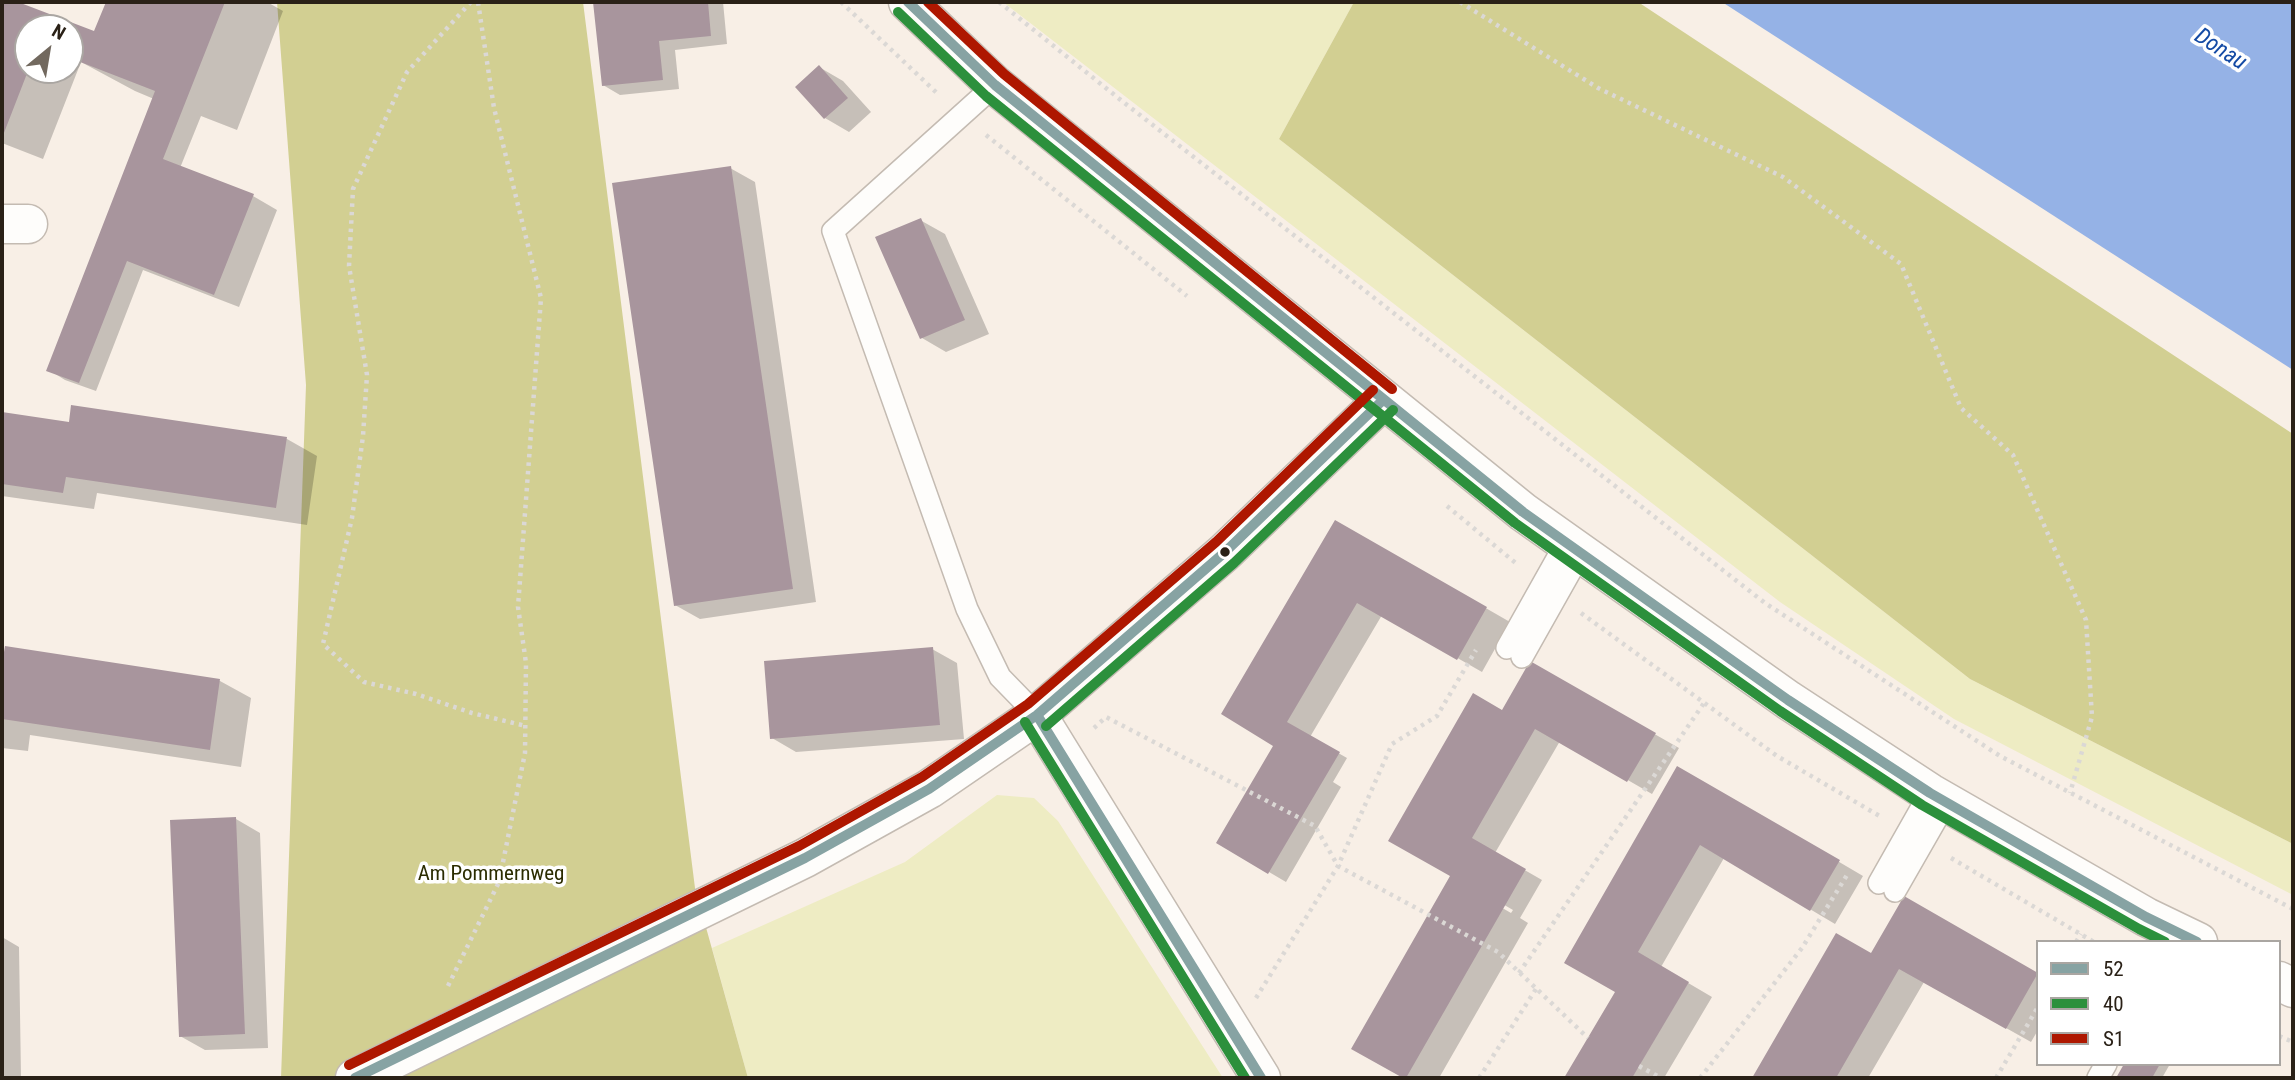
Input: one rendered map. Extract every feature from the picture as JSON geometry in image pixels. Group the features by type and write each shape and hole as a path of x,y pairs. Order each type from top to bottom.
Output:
{"street":[{"path":"908,2 995,85 1522,512 1788,700 1938,797 2184,939"},
{"path":"355,1078 805,858 929,789 1037,715 1225,552 1383,400"},
{"path":"1037,715 1261,1078"}],"lane":[{"path":"995,85 833,232 967,609 1000,677 1037,715"},
{"path":"1515,652 1573,548"},
{"path":"1887,887 1938,797"}],"path":[{"path":"471,2 407,72 354,188 349,267 367,375 363,436 352,518 323,645 365,682 526,726"},
{"path":"447,989 499,882 525,753 526,663 518,607 541,298 494,108 478,2"},
{"path":"999,2 1122,102 1765,603 2000,756 2293,909"},
{"path":"1460,2 1598,88 1783,177 1901,264 1961,408 2013,455 2086,620 2092,717 2070,793"},
{"path":"1234,1035 1338,866 1392,744 1437,716 1477,649"},
{"path":"1519,973 1704,704"},
{"path":"1094,728 1106,717 1315,826 1338,866 1498,952 1588,1038"},
{"path":"1700,1078 1802,948 1853,865"},
{"path":"2077,940 2081,934"},
{"path":"1479,1078 1536,989"},
{"path":"1996,1078 2036,1010"},
{"path":"1639,1066 1661,1078"}],"shaded area":[{"path":"1003,2 1354,2 1279,139 1970,679 2293,844 2293,895 1954,719 1780,602"},
{"path":"997,795 1034,798 1058,821 1223,1078 748,1078 712,948 905,862"}],"green space":[{"name":"Am Pommernweg","path":"277,2 583,2 695,888 748,1078 281,1078 306,385"},
{"path":"1354,2 1638,2 2293,434 2293,844 1970,679 1279,139"}],"water":[{"name":"Donau","path":"1722,2 2293,2 2293,370"}],"building":[{"path":"2,2 18,2 49,14 14,14 14,84 23,84 2,138"},
{"path":"106,2 225,2 163,159 254,194 214,295 127,261 79,383 46,371 155,91 84,63 84,27 94,31"},
{"path":"593,2 708,2 711,36 659,41 663,80 602,86"},
{"path":"819,65 848,98 824,119 795,87"},
{"path":"731,166 793,589 674,606 612,183"},
{"path":"921,218 965,320 920,339 875,237"},
{"path":"71,405 287,437 276,508 66,477 63,493 2,484 2,412 69,422"},
{"path":"1335,520 1487,607 1457,660 1357,603 1287,722 1340,752 1268,874 1216,843 1273,746 1221,714"},
{"path":"5,646 220,679 210,750 2,719 2,664"},
{"path":"933,647 940,725 770,739 764,661"},
{"path":"1530,661 1656,733 1627,782 1535,729 1472,838 1526,869 1406,1078 1403,1078 1351,1049 1450,876 1388,841 1473,693 1502,710"},
{"path":"1677,766 1840,860 1810,911 1700,845 1638,952 1689,982 1632,1078 1564,1078 1615,992 1564,963"},
{"path":"236,817 245,1034 179,1037 170,820"},
{"path":"1904,896 2036,972 2036,976 2006,1029 1899,969 1836,1078 1752,1078 1836,933 1871,953"},
{"path":"2123,1066 2159,1066 2152,1078 2116,1078"}],"transit line":[{"name":"52","path":"908,2 995,85 1523,512 1788,700 1930,793 2146,917 2193,940"},
{"name":"S1","path":"928,2 1004,74 1392,389"},
{"name":"40","path":"898,12 986,96 1515,523 1780,711 1922,805 2161,940"},
{"name":"S1","path":"349,1065 799,846 922,777 1028,704 1216,542 1373,390"},
{"name":"52","path":"355,1078 805,858 929,789 1037,715 1225,552 1383,400"},
{"name":"40","path":"1046,726 1234,563 1393,410"},
{"name":"52","path":"1037,715 1261,1078"},
{"name":"40","path":"1025,722 1245,1078"}]}
